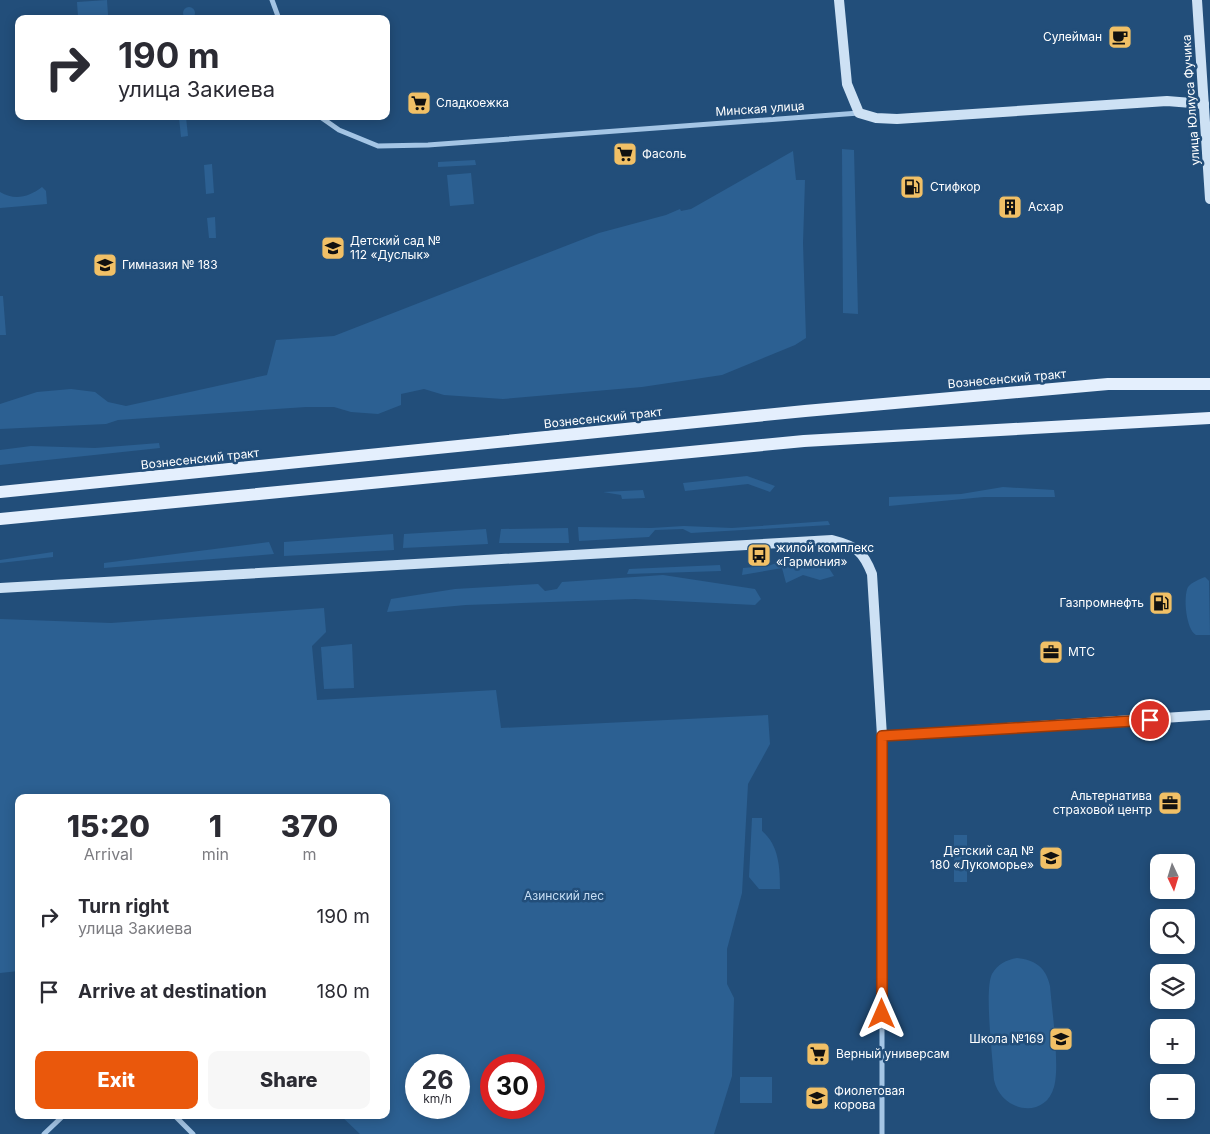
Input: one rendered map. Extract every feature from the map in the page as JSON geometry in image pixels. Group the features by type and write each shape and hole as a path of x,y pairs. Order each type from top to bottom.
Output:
{"main road":[{"name":"Вознесенский тракт","path":"0,492 913,401 1108,384 1210,384"},
{"path":"0,519 804,441 1210,418"}],"street":[{"path":"272,0 278,15"},
{"path":"839,0 847,84 859,113"},
{"name":"улица Юлиуса Фучика","path":"1197,0 1207,104 1210,199"},
{"name":"Минская улица","path":"325,120 339,130 378,146 436,144 859,113 876,118 897,119 1167,101 1207,104"},
{"path":"0,588 832,540 852,545 866,558 872,574 882,736 882,1134"},
{"path":"882,736 1210,715"},
{"path":"44,1134 60,1119"},
{"path":"178,1119 193,1134"}],"green space":[{"path":"107,0 108,15 78,15 77,2"},
{"path":"187,7 191,7 195,11 195,15 183,15 183,11"},
{"path":"179,120 186,120 188,136 181,137"},
{"path":"842,149 854,150 858,314 843,313"},
{"path":"793,151 796,180 805,180 803,243 806,338 795,345 722,375 642,387 503,399 444,395 424,389 401,394 401,405 378,414 351,412 334,407 306,407 118,420 106,424 0,429 0,404 37,392 71,389 95,392 108,402 126,406 267,375 276,340 334,336 599,233 666,215 680,209 681,211 691,209"},
{"path":"475,160 476,165 438,167 438,162"},
{"path":"212,164 214,193 206,194 204,165"},
{"path":"471,173 474,204 450,206 447,175"},
{"path":"42,187 46,191 47,204 0,208 0,192 6,195 22,197"},
{"path":"215,217 216,238 209,238 207,218"},
{"path":"0,296 3,296 6,335 0,335"},
{"path":"159,443 160,448 0,465 0,450 31,446 95,448"},
{"path":"747,476 775,486 770,492 748,484 685,491 683,483"},
{"path":"1003,487 1054,490 1055,497 984,497 889,506 889,497 961,494"},
{"path":"643,490 645,498 622,499 621,495 603,492"},
{"path":"828,521 830,525 691,533 683,529 655,530 649,537 579,541 578,527 651,528 684,526 732,528"},
{"path":"568,528 569,543 499,543 501,529"},
{"path":"486,529 488,544 403,548 404,534"},
{"path":"393,534 394,550 284,556 284,542"},
{"path":"269,542 274,554 104,568 104,563"},
{"path":"53,552 53,557 0,563 0,560"},
{"path":"779,562 825,562 834,576 820,580 803,575 786,583 782,568 742,575 743,568 768,566"},
{"path":"720,565 721,571 627,574 629,569"},
{"path":"663,575 755,589 761,599 755,605 635,599 466,605 387,612 391,599 455,589 538,584 545,591 557,589 562,582"},
{"path":"1205,577 1209,581 1210,635 1196,635 1188,620 1186,592 1188,587"},
{"name":"Азинский лес","path":"324,608 326,632 312,646 317,700 496,690 501,728 768,715 770,744 748,784 742,893 727,949 727,984 734,998 732,1076 714,1134 360,1134 344,1119 390,1119 390,794 15,794 15,971 0,973 0,619 111,623"},
{"path":"352,644 354,688 324,689 321,647"},
{"path":"752,818 762,818 762,831 768,837 775,850 779,865 780,889 759,889 749,877"},
{"path":"954,835 967,835 967,882 954,882"},
{"path":"1017,958 1035,963 1046,974 1050,986 1054,1023 1056,1078 1054,1087 1049,1097 1042,1104 1033,1108 1023,1108 1005,1099 998,1091 994,1080 989,1009 990,982 992,974 1000,965"},
{"path":"740,1077 772,1077 772,1103 740,1103"}],"place":[{"name":"Сулейман","path":"1120,37"},
{"name":"Сладкоежка","path":"419,103"},
{"name":"Фасоль","path":"625,154"},
{"name":"Стифкор","path":"912,187"},
{"name":"Асхар","path":"1010,207"},
{"name":"Детский сад № 112 «Дуслык»","path":"333,248"},
{"name":"Гимназия № 183","path":"105,265"},
{"name":"жилой комплекс «Гармония»","path":"759,555"},
{"name":"Газпромнефть","path":"1161,603"},
{"name":"МТС","path":"1051,652"},
{"name":"Альтернатива страховой центр","path":"1170,803"},
{"name":"Детский сад № 180 «Лукоморье»","path":"1051,858"},
{"name":"Школа №169","path":"1061,1039"},
{"name":"Верный универсам","path":"818,1054"},
{"name":"Фиолетовая корова","path":"817,1098"}],"route":[{"path":"882,1014 882,736 1150,720"}]}
